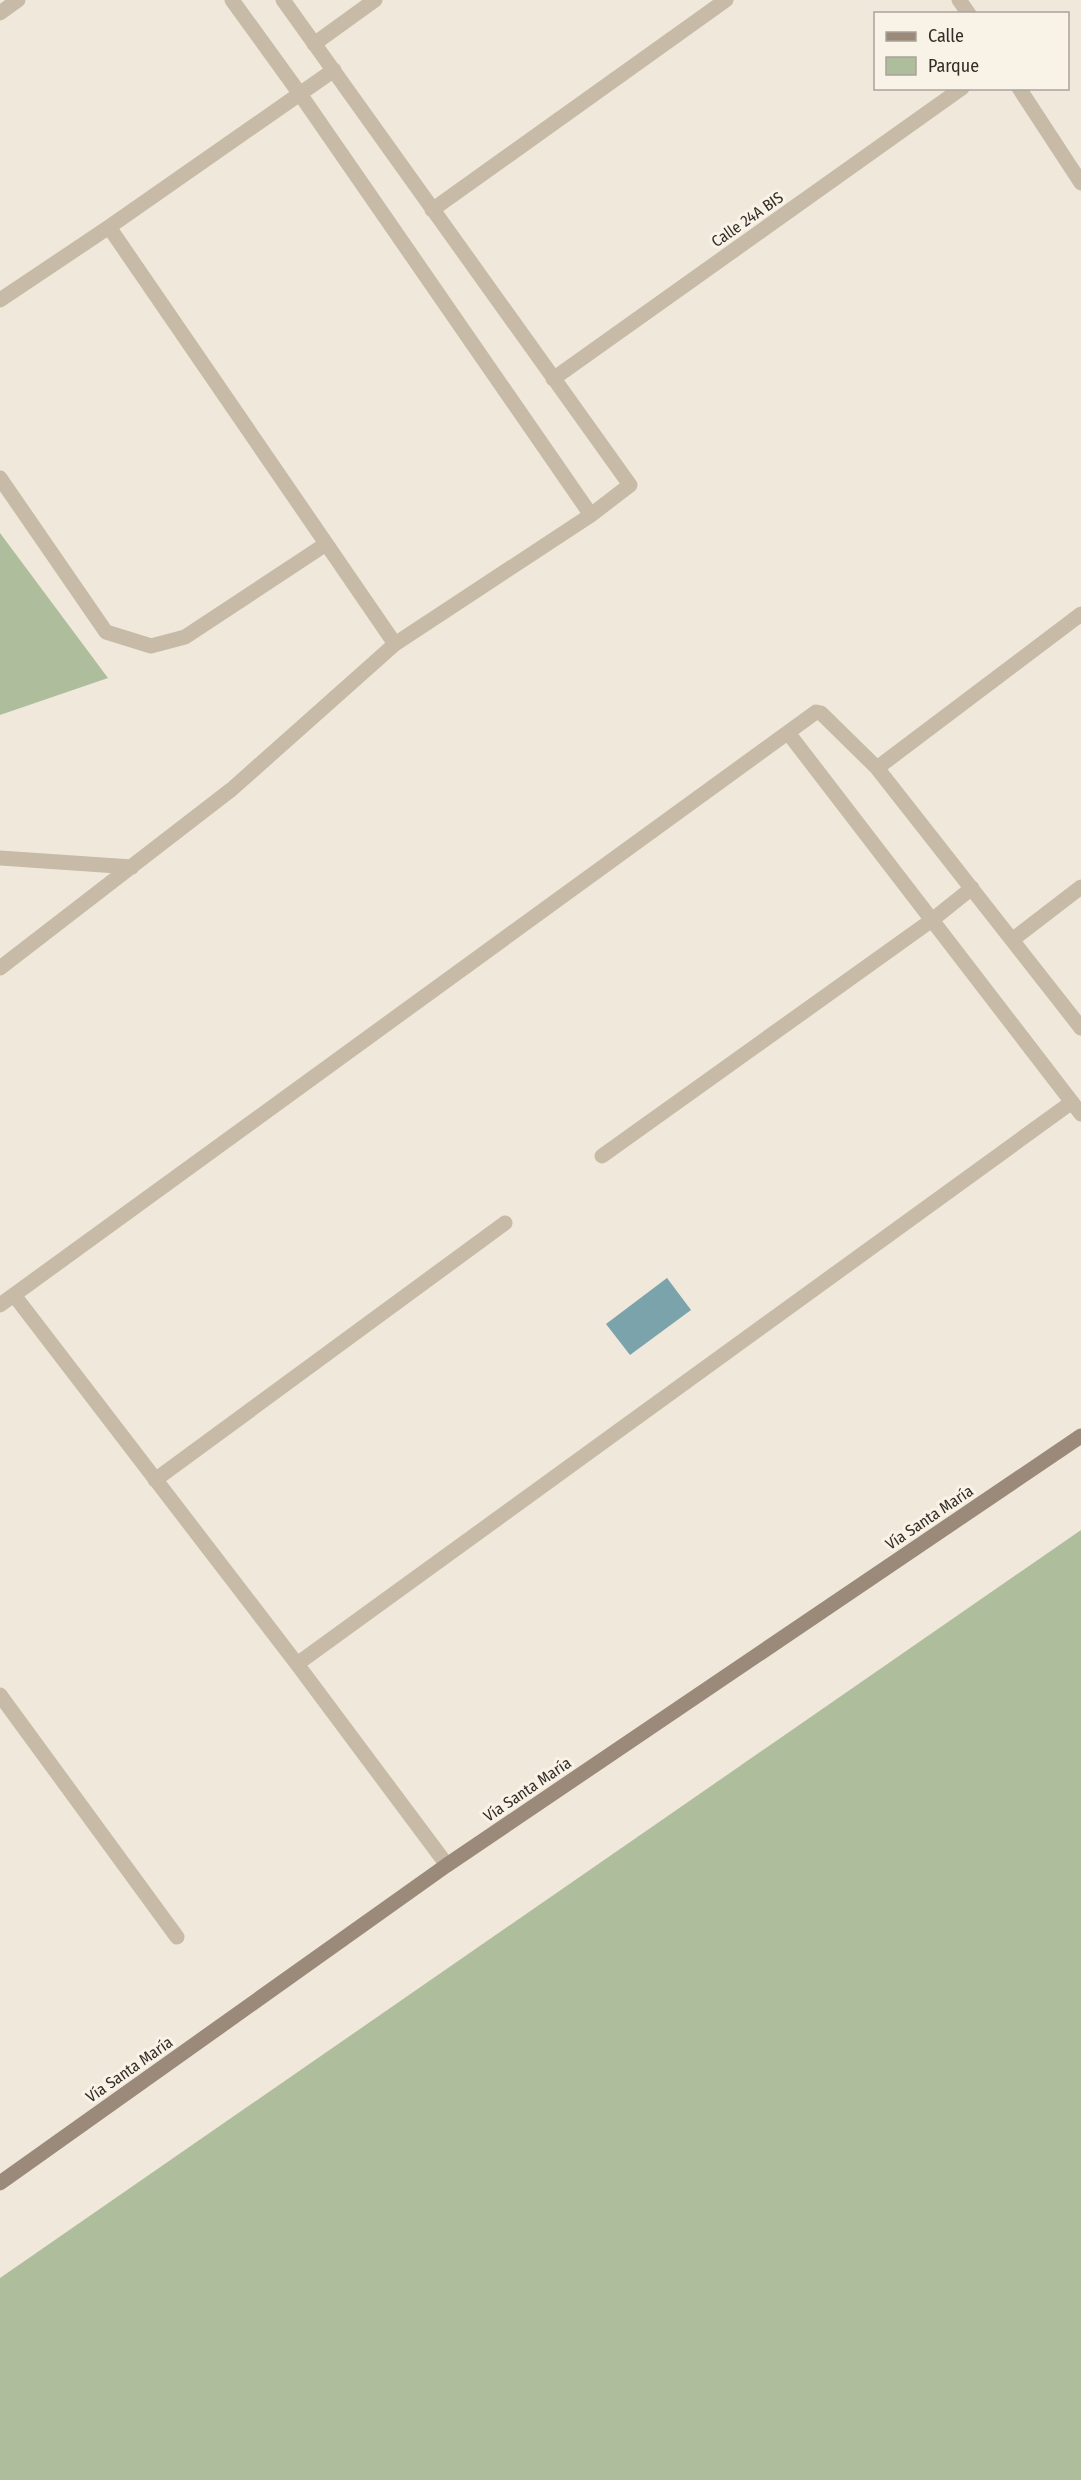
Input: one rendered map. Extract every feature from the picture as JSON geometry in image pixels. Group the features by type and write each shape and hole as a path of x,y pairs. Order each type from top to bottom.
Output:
{"main road":[{"name":"Vía Santa María","path":"0,2182 447,1865 1081,1436"}],"street":[{"path":"0,13 18,0"},
{"path":"232,0 300,94 591,515"},
{"path":"0,968 232,789 395,644 591,515 630,485 283,0"},
{"path":"314,44 375,0"},
{"path":"432,210 726,0"},
{"path":"0,300 334,70"},
{"name":"Calle 24A BIS","path":"553,379 959,90"},
{"path":"1020,90 1081,183"},
{"path":"109,227 395,644"},
{"path":"0,478 106,632 151,646 185,637 326,544"},
{"path":"877,768 1081,614"},
{"path":"0,1305 789,734 816,712 821,713 877,768 1081,1028"},
{"path":"297,1664 1076,1108 789,734"},
{"path":"0,858 132,867"},
{"path":"1012,940 1081,887"},
{"path":"602,1156 932,920 972,888"},
{"path":"155,1480 505,1223"},
{"path":"14,1295 297,1664 447,1865"},
{"path":"0,1695 177,1937"}],"green space":[{"path":"0,533 108,678 0,715"},
{"path":"1081,1530 1081,2480 0,2480 0,2278"}],"water":[{"path":"667,1278 691,1310 630,1355 606,1324"}]}
